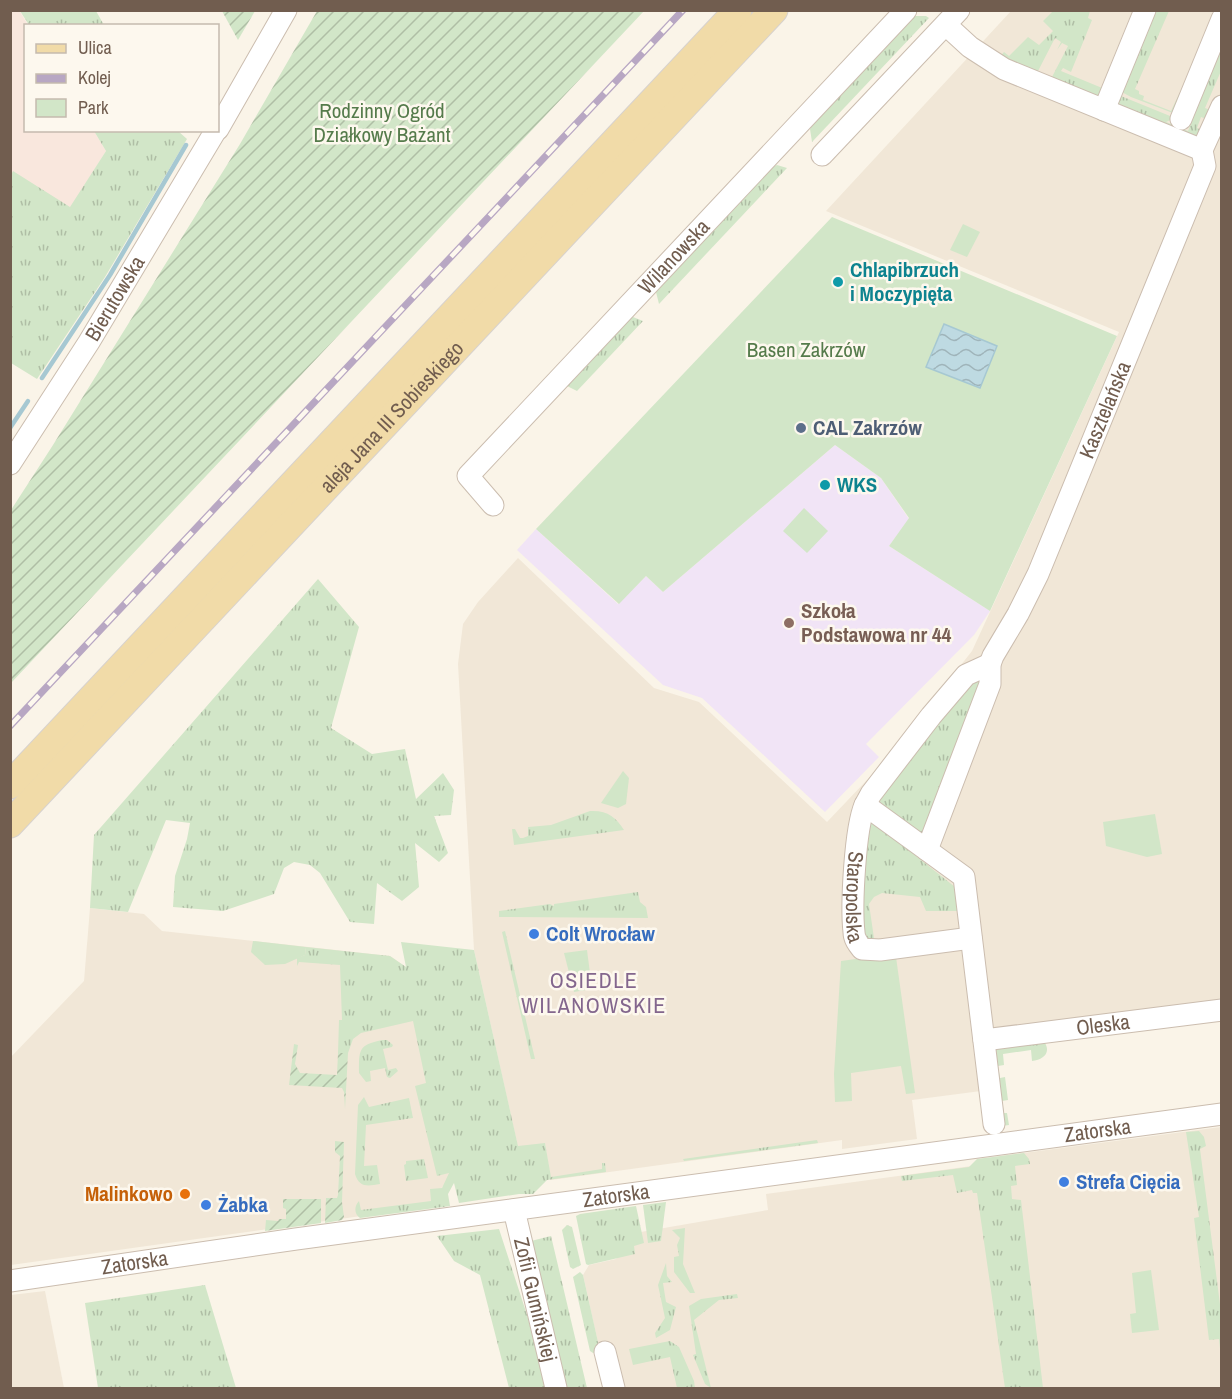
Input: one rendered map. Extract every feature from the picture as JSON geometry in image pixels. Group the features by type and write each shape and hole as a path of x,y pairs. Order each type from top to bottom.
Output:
{"main road":[{"name":"aleja Jana III Sobieskiego","path":"10,785 738,10"},
{"name":"aleja Jana III Sobieskiego","path":"10,824 774,10"}],"street":[{"name":"Bierutowska","path":"219,127 286,10"},
{"name":"Wilanowska","path":"493,505 468,476 906,10"},
{"path":"1104,110 1145,10"},
{"path":"822,155 953,18 970,46 1004,69 1202,150"},
{"path":"1181,119 1221,20"},
{"name":"Kasztelańska","path":"927,850 990,684 990,664 1038,573 1204,166 1202,150 1221,106"},
{"name":"Bierutowska","path":"10,464 89,342 216,132"},
{"path":"990,664 966,675 904,751 865,805 964,877 994,1124"},
{"name":"Staropolska","path":"865,805 859,832 854,898 856,943 862,949 869,950 971,938"},
{"name":"Oleska","path":"984,1040 1221,1011"},
{"name":"Zatorska","path":"10,1281 1221,1114"},
{"name":"Zofii Gumińskiej","path":"514,1210 556,1389"},
{"path":"605,1352 614,1389"}],"shaded area":[{"path":"19,10 27,24 24,24 24,132 95,132 106,151 11,303 10,11"},
{"path":"1011,11 1221,11 1221,1005 974,1044 981,1091 912,1100 917,1139 842,1149 842,1140 551,1180 545,1144 518,1147 474,950 458,664 463,624 478,602 518,558 654,688 699,702 827,822 885,761 972,651 1119,332 826,211"},
{"name":"Szkoła Podstawowa nr 44","path":"835,445 881,478 909,519 889,546 990,611 974,635 866,744 879,757 825,812 702,698 663,685 517,550 536,529 618,604 646,576 663,592"},
{"path":"90,908 144,914 162,931 390,956 406,967 453,1174 426,1207 11,1265 10,1058 84,981"},
{"path":"1221,1127 1221,1388 608,1388 583,1275 589,1265 616,1259 635,1233 768,1210 766,1194 1001,1162 1001,1156"},
{"path":"45,1291 64,1388 11,1388 11,1295"}],"green space":[{"path":"20,11 96,11 103,24 28,24"},
{"path":"222,11 255,11 238,40"},
{"name":"Rodzinny Ogród Działkowy Bażant","path":"317,11 644,11 11,683 11,510 240,144"},
{"path":"1053,11 1090,11 1088,18 1092,20 1071,72 1063,68 1061,71 1107,90 1101,96 1095,97 1054,85 1057,79 1052,77 1068,46 1062,43 1057,50 1061,42 1055,38 1037,73 998,59 1004,52 1009,56 1028,37 1039,45 1053,31 1043,21"},
{"path":"1151,11 1169,11 1135,89 1144,96 1143,100 1171,111 1179,94 1184,96 1178,115 1118,90"},
{"path":"915,16 929,18 812,142 810,129 814,122"},
{"path":"1221,50 1221,71 1205,108 1216,112 1212,121 1201,117 1197,128 1207,132 1200,139 1122,108 1116,99 1116,94 1175,118 1166,122 1188,131"},
{"path":"95,132 179,132 187,139 105,277 37,379 11,363 11,175 13,171 70,207 106,151"},
{"path":"777,165 787,168 659,304 656,292 770,168"},
{"name":"Basen Zakrzów","path":"832,217 1117,336 990,611 889,546 909,518 881,478 835,445 663,592 646,576 619,604 536,529"},
{"path":"963,224 980,232 967,257 950,250"},
{"path":"633,317 643,321 577,391 565,385 626,320"},
{"path":"804,508 828,531 807,553 783,531"},
{"path":"318,579 359,627 331,728 372,754 405,749 416,799 443,773 454,790 451,815 434,816 448,853 439,862 415,843 419,887 402,901 377,883 374,924 350,922 320,873 310,865 294,862 284,868 274,894 223,911 173,907 175,876 190,823 166,820 128,912 90,908 94,835"},
{"path":"980,680 983,683 923,832 918,833 878,802 969,682"},
{"path":"623,771 629,778 626,804 618,808 601,803"},
{"path":"590,811 610,815 624,830 514,845 512,829 515,829 520,838 523,838 528,836 528,827 551,825"},
{"path":"1155,814 1162,854 1147,857 1106,846 1103,822"},
{"path":"872,821 955,887 960,911 926,911 920,897 882,893 874,897 869,904 875,945 861,942 863,831"},
{"path":"638,892 640,902 646,907 648,918 499,917 499,911 550,904 554,906 554,904"},
{"path":"505,931 535,1059 531,1059 502,932"},
{"path":"253,941 306,947 305,955 285,964 265,965 251,952"},
{"path":"401,942 474,950 518,1146 545,1143 551,1177 602,1169 602,1163 605,1163 606,1172 547,1180 533,1194 459,1203 454,1183 448,1194 450,1206 360,1218 358,1216 355,1210 359,1201 361,1210 431,1201 430,1189 442,1188 449,1173 437,1176 415,1086 426,1083 413,1021 361,1033 353,1039 348,1053 338,1053 339,1020 342,1020 340,965 299,962 297,966 297,958 305,955 306,947 390,956 406,967"},
{"path":"587,950 592,989 574,992 564,953"},
{"path":"896,957 915,1093 906,1094 901,1066 851,1073 852,1101 835,1102 834,1074 841,961"},
{"path":"387,1040 393,1045 383,1049 388,1070 396,1068 398,1071 390,1078 387,1077 385,1068 370,1071 371,1081 366,1082 359,1073 360,1054 368,1044"},
{"path":"1045,1043 1046,1053 1043,1058 1036,1060 1032,1061 1031,1050 1003,1054 1004,1065 998,1066 1000,1078 1005,1077 1008,1100 1002,1101 1009,1125 1002,1126 995,1050 998,1047"},
{"path":"294,1044 298,1045 295,1064 300,1073 337,1075 338,1053 348,1053 345,1109 342,1088 289,1085"},
{"path":"364,1097 369,1107 409,1098 413,1118 366,1125 364,1166 377,1165 380,1184 362,1184 355,1174 358,1105"},
{"path":"1199,1131 1204,1137 1206,1146 1200,1149 1221,1312 1221,1358 1219,1339 1209,1340 1194,1218 1199,1217 1186,1132"},
{"path":"817,1140 818,1143 684,1161 683,1159"},
{"path":"335,1141 344,1142 342,1202 344,1217 342,1220 325,1223 326,1198 337,1198 338,1195 340,1156 335,1152"},
{"path":"1024,1153 1030,1164 1015,1166 1017,1185 1011,1186 1012,1199 1021,1200 1043,1388 1005,1388 977,1193 973,1193 972,1190 957,1193 953,1175 902,1181 901,1176 969,1167 977,1159"},
{"path":"424,1159 428,1178 406,1181 404,1165 406,1161"},
{"path":"283,1199 321,1199 321,1223 265,1231 266,1220 286,1219"},
{"path":"666,1202 661,1241 648,1243 643,1205"},
{"path":"636,1206 644,1243 634,1246 635,1254 586,1264 576,1216"},
{"path":"567,1225 572,1227 581,1265 573,1269 570,1267 562,1230"},
{"path":"685,1228 683,1264 695,1293 690,1293 674,1272 674,1257 679,1256 677,1245 680,1238 672,1230"},
{"path":"499,1229 528,1318 545,1388 509,1388 480,1275 454,1261 437,1236"},
{"path":"551,1236 587,1388 565,1388 560,1358 531,1241"},
{"path":"666,1263 667,1276 672,1282 663,1283 666,1302 676,1307 670,1330 656,1338 655,1333 665,1318 658,1285"},
{"path":"1151,1270 1159,1330 1132,1333 1130,1314 1136,1313 1132,1273"},
{"path":"580,1272 583,1275 600,1351 593,1353 590,1351 573,1277"},
{"path":"205,1285 236,1388 98,1388 85,1303"},
{"path":"737,1294 738,1298 719,1300 694,1320 711,1388 705,1384 693,1355 696,1354 689,1306 701,1299"},
{"path":"670,1341 679,1347 695,1388 677,1388 670,1357 633,1365 629,1349"}],"water":[{"path":"944,324 997,346 980,388 926,367"}],"waterway":[{"path":"42,378 110,275 186,145"},
{"path":"10,428 28,401"}],"railway":[{"path":"10,726 683,10"}],"place":[{"name":"Chlapibrzuch i Moczypięta","path":"838,282"},
{"name":"CAL Zakrzów","path":"801,428"},
{"name":"WKS","path":"825,485"},
{"name":"Szkoła Podstawowa nr 44","path":"789,623"},
{"name":"Colt Wrocław","path":"534,934"},
{"name":"Strefa Cięcia","path":"1064,1182"},
{"name":"Malinkowo","path":"185,1194"},
{"name":"Żabka","path":"206,1205"}],"district":[{"name":"OSIEDLE WILANOWSKIE","path":"594,992"}]}
